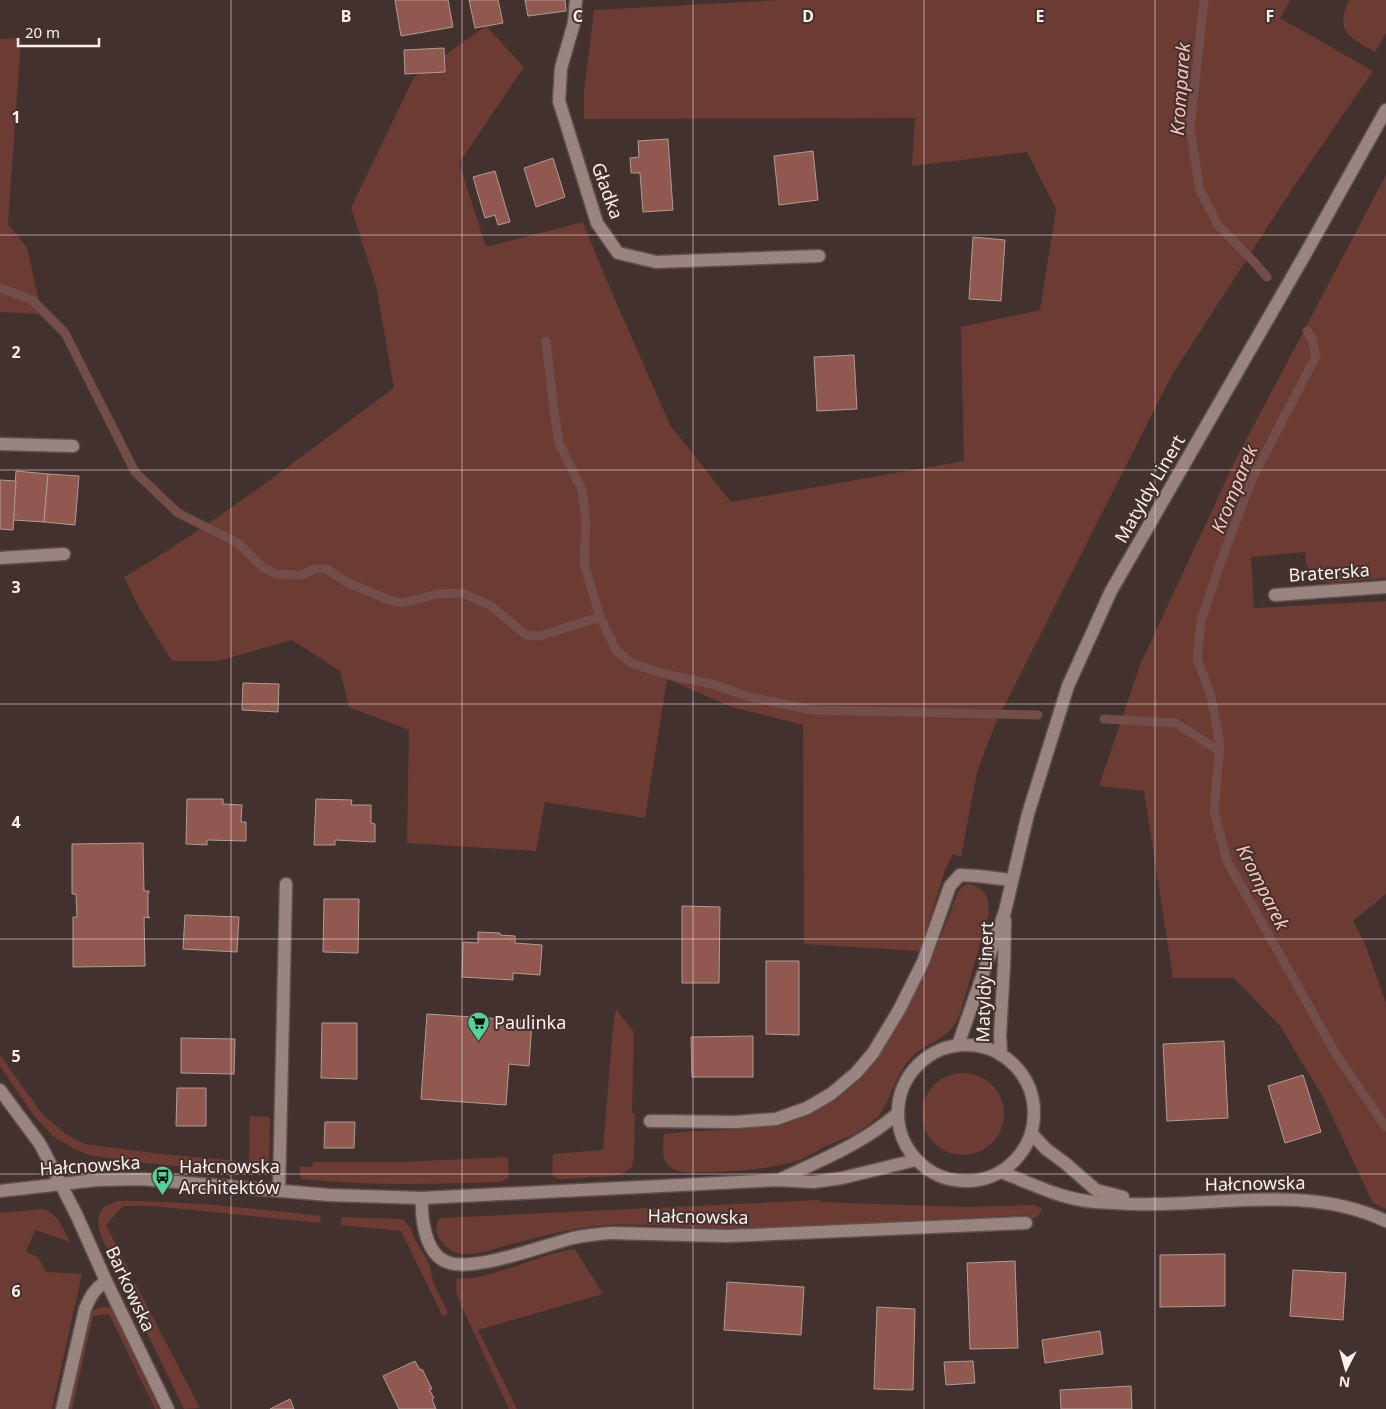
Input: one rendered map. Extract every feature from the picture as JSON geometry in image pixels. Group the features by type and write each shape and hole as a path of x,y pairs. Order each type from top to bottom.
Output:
{"street":[{"name":"Gładka","path":"576,0 574,23 561,68 559,101 597,223 618,253 656,262 819,256"},
{"name":"Matyldy Linert","path":"958,1045 1005,911 1028,814 1068,686 1111,591 1386,110"},
{"path":"0,444 73,446"},
{"path":"0,558 64,554"},
{"name":"Braterska","path":"1275,595 1386,587"},
{"path":"650,1121 735,1122 776,1119 807,1108 831,1094 856,1074 873,1053 899,1010 924,962 950,886 960,875 1011,880"},
{"path":"279,1190 286,884"},
{"name":"Matyldy Linert","path":"1001,1054 1000,1035 1005,911"},
{"path":"958,1045 980,1046 1001,1054 1018,1069 1030,1089 1034,1111 1027,1145 1011,1165 1001,1172 984,1179 966,1181 948,1179 931,1172 916,1160 901,1133 898,1113 900,1094 909,1076 922,1061 939,1051 958,1045"},
{"name":"Barkowska","path":"0,1090 40,1144 77,1216 168,1409"},
{"name":"Hałcnowska","path":"779,1180 861,1141 898,1113"},
{"name":"Hałcnowska","path":"1031,1133 1046,1149 1065,1162 1096,1190 1152,1204"},
{"name":"Hałcnowska","path":"0,1191 97,1180 141,1178 329,1195 422,1198 779,1180 812,1182 842,1178 916,1160"},
{"name":"Hałcnowska","path":"1001,1172 1048,1192 1094,1202 1152,1204 1272,1198 1310,1200 1347,1207 1386,1220"},
{"name":"Hałcnowska","path":"422,1198 421,1215 429,1242 435,1253 445,1262 457,1265 491,1261 573,1238 611,1233 727,1236 1026,1223"},
{"path":"62,1409 90,1296 106,1281"}],"shaded area":[{"path":"781,0 1290,0 1280,18 1373,71 1294,186 1172,375 996,722 977,772 961,857 953,854 945,870 920,951 804,944 803,725 732,707 667,679 645,818 545,802 536,851 407,843 409,730 349,707 340,671 292,640 218,661 172,661 138,606 124,577 228,510 394,388 376,285 351,208 414,77 486,26 524,67 459,163 486,247 583,222 670,425 731,502 964,461 961,327 1040,310 1056,209 1027,152 912,166 915,118 584,119 584,92 594,10"},
{"path":"1349,0 1386,0 1386,33 1375,52 1352,38 1344,26 1343,19"},
{"path":"21,38 8,224 27,248 42,314 0,312 0,39"},
{"path":"1386,175 1386,578 1329,583 1317,580 1310,572 1306,563 1305,552 1251,557 1254,608 1386,601 1386,894 1353,921 1365,944 1386,1003 1386,1209 1373,1203 1324,1099 1280,1026 1234,978 1173,978 1144,791 1099,786 1140,665 1236,459"},
{"path":"969,884 979,888 985,894 989,913 960,1014 949,1031 938,1040 918,1051 905,1065 883,1109 875,1120 854,1134 800,1160 787,1164 744,1170 691,1172 677,1171 669,1166 663,1155 664,1134 779,1126 811,1114 836,1100 861,1079 904,1016 929,966 958,892 963,886"},
{"path":"616,1009 634,1032 632,1113 635,1113 632,1166 620,1175 555,1178 552,1174 553,1154 603,1150"},
{"path":"0,1055 43,1115 66,1134 84,1144 161,1154 249,1162 250,1116 270,1117 269,1163 264,1170 256,1174 126,1161 90,1155 74,1149 53,1136 34,1116 0,1066"},
{"path":"963,1073 979,1076 992,1085 1001,1098 1004,1114 1001,1130 992,1143 979,1152 963,1155 947,1152 934,1143 925,1130 922,1114 925,1098 934,1085 947,1076"},
{"path":"508,1157 509,1177 501,1182 351,1183 301,1179 299,1167 312,1167 314,1162 401,1162"},
{"path":"820,1200 820,1202 967,1207 1033,1205 1042,1208 1038,1217 1030,1219 1030,1215 839,1225 725,1228 608,1225 559,1232 470,1254 457,1253 451,1250 441,1242 437,1230 440,1218"},
{"path":"118,1201 194,1203 321,1216 320,1223 154,1206 123,1206 106,1225 130,1273 125,1274 114,1260 104,1242 98,1223 104,1207"},
{"path":"44,1209 57,1219 70,1242 35,1230 26,1252 38,1257 46,1272 82,1274 52,1409 0,1409 0,1213"},
{"path":"341,1217 403,1219 411,1229 430,1266 433,1282 448,1313 443,1317 401,1231 341,1225"},
{"path":"575,1249 603,1294 478,1330 517,1409 509,1409 456,1292 457,1278 465,1279 488,1275 551,1254"},
{"path":"135,1283 200,1408 184,1409 133,1302 133,1287"},
{"path":"105,1307 111,1308 159,1409 155,1409 109,1314 93,1316 72,1409 69,1409 91,1312"}],"building":[{"path":"395,0 448,0 453,27 401,36"},
{"path":"469,0 498,0 503,23 475,28"},
{"path":"525,0 565,0 566,11 528,16"},
{"path":"444,48 445,72 405,74 404,50"},
{"path":"668,139 673,210 643,212 640,173 631,173 630,158 639,157 638,141"},
{"path":"813,151 818,200 779,205 774,156"},
{"path":"553,158 565,197 536,207 524,168"},
{"path":"495,171 510,222 498,225 495,215 485,218 473,177"},
{"path":"973,237 1005,240 1001,301 969,299"},
{"path":"854,355 857,409 817,411 814,357"},
{"path":"16,471 48,474 44,522 13,520"},
{"path":"48,474 79,476 75,525 44,522"},
{"path":"0,480 16,481 13,530 0,529"},
{"path":"243,683 279,684 278,712 242,710"},
{"path":"187,799 223,799 223,804 242,805 241,822 246,822 246,841 207,840 207,845 186,844"},
{"path":"316,799 352,800 351,805 371,805 371,823 375,824 375,842 335,840 335,845 314,845"},
{"path":"143,843 144,891 149,891 148,916 150,918 144,917 145,966 73,967 73,917 77,917 76,894 72,894 72,844"},
{"path":"324,899 359,899 358,953 323,952"},
{"path":"682,906 720,907 719,983 682,983"},
{"path":"185,915 239,917 237,952 183,949"},
{"path":"478,932 515,936 515,943 542,945 540,975 513,973 513,980 462,977 463,942 478,943"},
{"path":"766,961 799,961 799,1035 766,1034"},
{"name":"Paulinka","path":"427,1014 532,1021 529,1066 509,1064 506,1105 421,1099"},
{"path":"322,1023 357,1023 357,1079 321,1078"},
{"path":"753,1036 753,1077 692,1077 691,1037"},
{"path":"181,1038 235,1039 234,1074 181,1073"},
{"path":"1224,1041 1228,1118 1167,1121 1163,1044"},
{"path":"1303,1075 1321,1132 1285,1143 1268,1086"},
{"path":"177,1088 206,1088 206,1126 176,1126"},
{"path":"325,1122 355,1122 354,1148 324,1148"},
{"path":"1225,1254 1225,1306 1160,1307 1160,1255"},
{"path":"1015,1261 1018,1348 970,1349 967,1263"},
{"path":"1293,1270 1346,1273 1343,1320 1290,1316"},
{"path":"727,1282 804,1287 801,1335 724,1330"},
{"path":"877,1307 915,1309 913,1390 874,1389"},
{"path":"1100,1331 1103,1354 1045,1363 1042,1340"},
{"path":"415,1361 420,1370 422,1369 432,1389 429,1389 434,1398 432,1399 436,1409 399,1409 383,1376"},
{"path":"973,1361 975,1383 946,1385 944,1362"},
{"path":"1131,1386 1132,1409 1061,1409 1060,1390"},
{"path":"290,1399 294,1409 270,1409"}],"waterway":[{"name":"Kromparek","path":"1204,0 1190,128 1200,190 1218,225 1267,277"},
{"path":"0,288 32,300 65,333 135,472 178,513 238,543 262,567 276,574 301,575 315,569 326,569 346,582 389,600 403,603 437,594 463,593 491,606 526,635 540,636 600,617 616,650 631,663 665,674 712,684 750,697 812,710 1038,715"},
{"name":"Kromparek","path":"1307,331 1312,339 1316,356 1253,477 1221,561 1201,621 1197,659 1211,696 1220,745 1214,811 1227,861 1336,1054 1386,1127"},
{"path":"546,341 559,443 582,490 586,523 584,563 600,617"},
{"path":"1104,719 1176,723 1219,751"}],"place":[{"name":"Paulinka","path":"478,1042"},
{"name":"Hałcnowska Architektów","path":"163,1196"}]}
